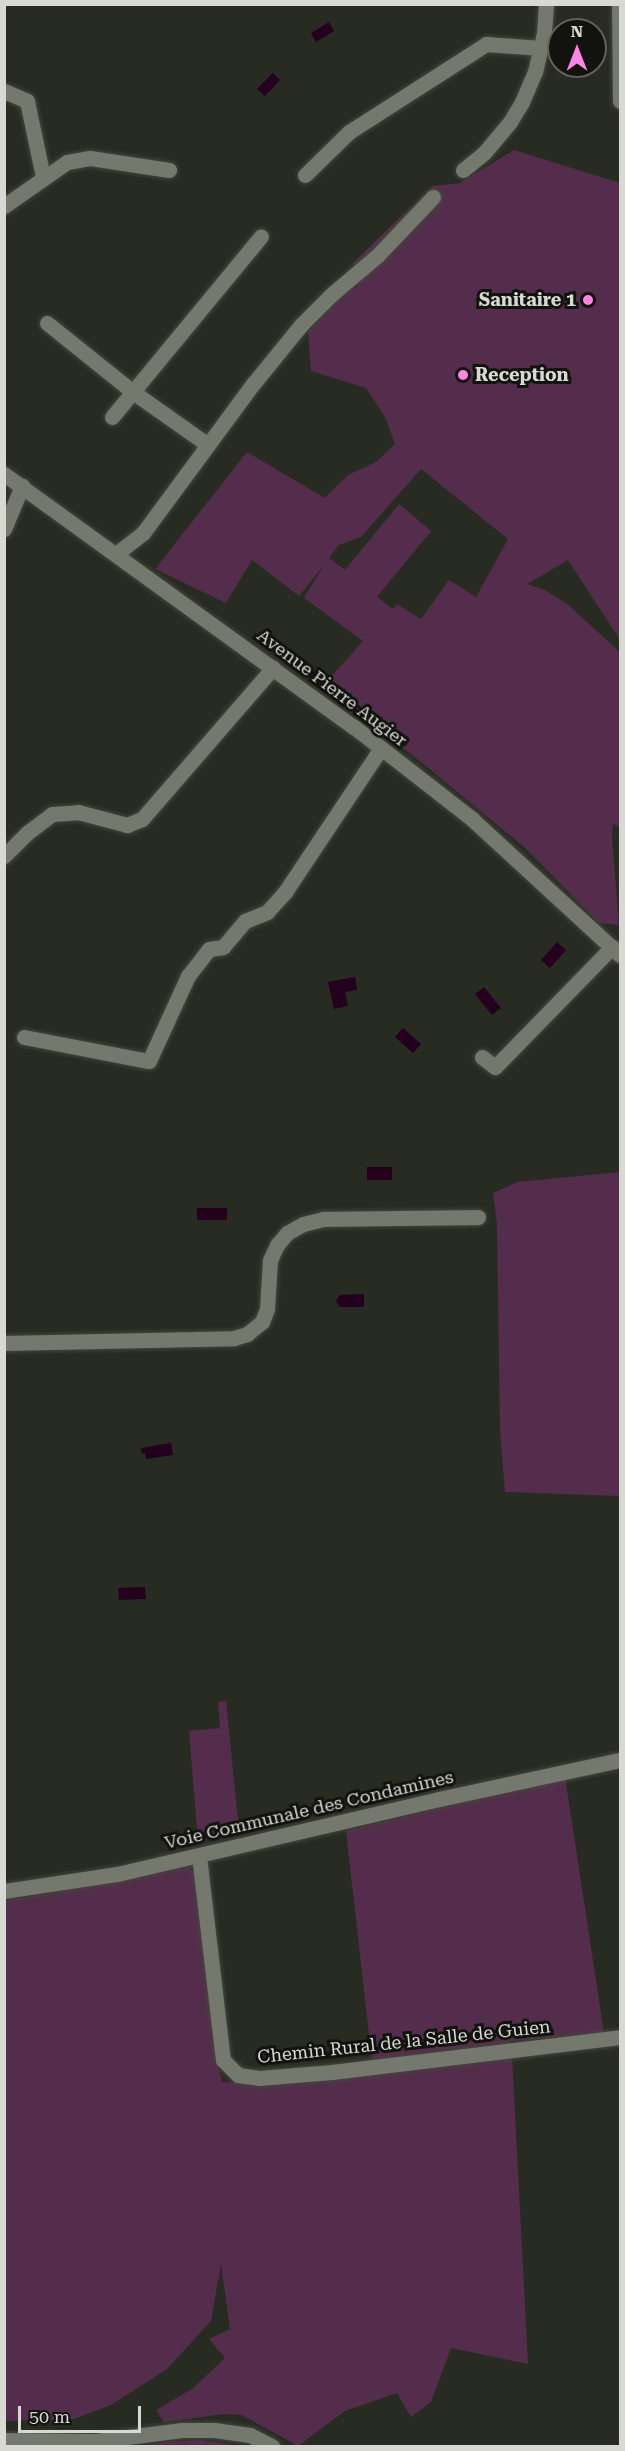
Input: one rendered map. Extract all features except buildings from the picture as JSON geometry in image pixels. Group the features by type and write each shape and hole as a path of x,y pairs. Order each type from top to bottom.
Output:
{"street":[{"path":"464,170 484,153 510,122 536,72 546,4"},
{"path":"619,4 620,100"},
{"path":"305,175 349,132 486,44 541,48"},
{"path":"4,91 27,100 44,177"},
{"path":"4,206 67,162 90,158 169,170"},
{"path":"116,554 143,533 301,325 332,294 378,255 434,197"},
{"path":"112,417 261,236"},
{"path":"47,323 133,392 208,445"},
{"name":"Avenue Pierre Augier","path":"4,474 381,748 472,819 616,951"},
{"path":"4,529 22,486"},
{"path":"4,856 27,833 52,814 78,812 127,825 142,819 273,668"},
{"path":"24,1037 149,1061 189,976 208,949 223,947 245,921 267,912 285,892 381,748"},
{"path":"482,1057 495,1067 616,951"},
{"path":"4,1343 234,1338 247,1334 262,1322 267,1309 270,1260 277,1245 287,1233 303,1224 323,1220 478,1217"},
{"name":"Voie Communale des Condamines","path":"4,1891 117,1874 439,1799 621,1760"},
{"name":"Chemin Rural de la Salle de Guien","path":"199,1856 223,2060 238,2075 259,2078 322,2073 621,2037"},
{"path":"4,2440 95,2441 182,2430 214,2430 250,2435 272,2446"}],"shaded area":[{"path":"329,22 334,31 316,42 311,33"},
{"path":"273,73 280,80 265,96 257,89"},
{"path":"514,150 620,183 620,640 568,560 527,584 545,590 567,604 620,652 620,827 613,824 612,838 619,925 599,923 524,847 426,766 323,686 363,641 304,598 324,565 299,596 252,560 226,603 155,569 247,452 325,498 348,475 376,462 395,444 385,417 366,388 311,371 308,332 344,294 357,287 353,263 433,186 460,183","holes":["421,469 508,539 476,597 449,580 421,619 397,604 393,609 377,597 431,531 399,504 345,570 329,558 339,545 361,537"]},
{"path":"557,942 566,950 550,968 541,960"},
{"path":"355,977 357,990 345,992 348,1006 334,1009 328,982"},
{"path":"484,987 501,1008 492,1015 475,994"},
{"path":"403,1028 421,1044 413,1053 395,1037"},
{"path":"367,1167 392,1167 392,1180 367,1180"},
{"path":"620,1172 620,1496 505,1492 500,1430 497,1224 493,1193 518,1182"},
{"path":"197,1208 227,1208 227,1220 197,1220"},
{"path":"364,1294 364,1307 340,1307 336,1301 340,1295"},
{"path":"171,1443 173,1455 146,1459 145,1453 142,1453 141,1448"},
{"path":"145,1587 146,1599 119,1600 118,1588"},
{"path":"226,1701 239,1830 198,1840 189,1731 220,1728 218,1702"},
{"path":"565,1777 604,2033 510,2041 510,2045 372,2061 346,1831"},
{"path":"186,1864 194,1874 216,2057 222,2082 260,2083 512,2056 528,2364 451,2348 431,2402 411,2417 397,2393 345,2411 298,2446 242,2415 224,2414 164,2422 156,2410 192,2389 225,2358 209,2339 230,2329 221,2264 211,2321 167,2369 111,2405 74,2419 5,2421 5,1900 45,1894"},
{"path":"201,2440 241,2446 144,2446 168,2442"}],"place":[{"name":"Sanitaire 1","path":"588,300"},
{"name":"Reception","path":"463,375"}]}
